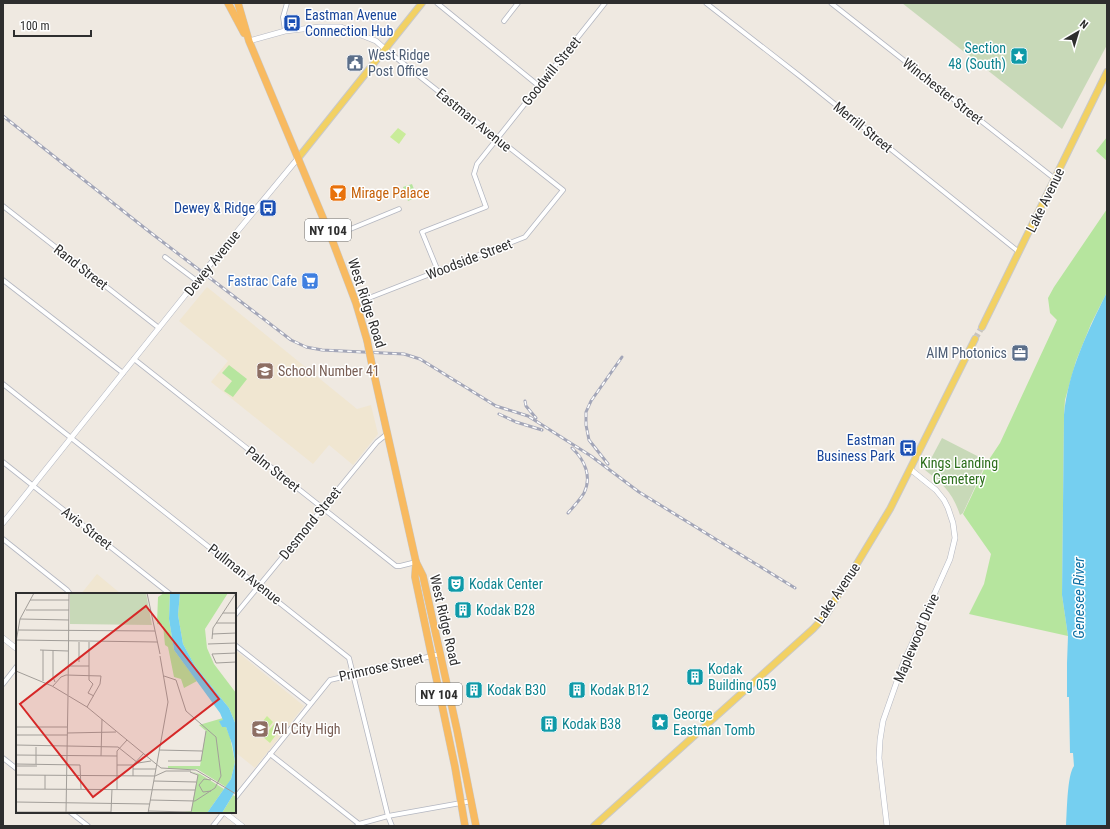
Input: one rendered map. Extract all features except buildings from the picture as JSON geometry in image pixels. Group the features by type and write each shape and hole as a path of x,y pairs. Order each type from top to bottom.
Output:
{"highway":[{"name":"West Ridge Road","path":"228,3 249,41 299,158 356,303 367,340 416,562 423,576 457,730 476,826"},
{"name":"West Ridge Road","path":"238,3 249,41"},
{"name":"West Ridge Road","path":"416,562 414,578 455,767 465,826"}],"main road":[{"name":"Dewey Avenue","path":"299,158 422,3"},
{"name":"Lake Avenue","path":"982,327 1107,72"},
{"name":"Lake Avenue","path":"594,826 820,622 834,603 880,525 976,339"}],"street":[{"path":"285,31 283,17 287,3"},
{"path":"437,3 539,86"},
{"path":"504,21 518,3"},
{"name":"Goodwill Street","path":"438,271 422,232 486,207 476,180 475,169 477,164 605,3"},
{"name":"Merrill Street","path":"706,3 801,77 1019,252"},
{"name":"Winchester Street","path":"831,3 1054,179"},
{"name":"Eastman Avenue","path":"249,41 285,31 320,27 341,27 376,41 563,190"},
{"name":"Dewey Avenue","path":"3,523 212,262 299,158"},
{"name":"Woodside Street","path":"356,303 525,237 563,190"},
{"name":"Rand Street","path":"3,206 159,328"},
{"path":"331,237 399,209"},
{"path":"165,257 198,280"},
{"path":"3,280 123,373"},
{"name":"Palm Street","path":"134,360 396,566 416,562"},
{"name":"Pullman Avenue","path":"3,384 349,658 388,816 392,826"},
{"name":"Desmond Street","path":"236,614 377,442 387,434"},
{"name":"Avis Street","path":"3,462 169,593"},
{"name":"Maplewood Drive","path":"888,826 879,758 881,731 903,664 950,559 955,538 953,523 944,500 936,490 910,469"},
{"path":"3,539 69,593"},
{"path":"3,638 16,648"},
{"path":"236,646 310,704"},
{"name":"Primrose Street","path":"236,797 330,680 353,673 440,654"},
{"path":"3,684 16,667"},
{"path":"270,754 358,825 388,816 472,801"},
{"path":"3,758 16,769"},
{"path":"71,813 88,826"},
{"path":"213,826 223,813"},
{"path":"225,813 242,826"}],"shaded area":[{"name":"School Number 41","path":"207,287 357,409 371,405 378,434 353,465 329,445 313,464 211,382 228,361 179,321"},
{"path":"97,574 120,593 82,593"},
{"name":"All City High","path":"236,651 304,706 255,768 236,753"}],"green space":[{"path":"902,3 1107,3 1107,45 1062,129"},
{"path":"398,128 406,134 399,144 390,137"},
{"path":"1107,137 1107,161 1096,151"},
{"path":"412,184 417,197 408,201 403,187"},
{"path":"1107,209 1107,292 1091,324 1076,361 1065,400 1062,595 1068,636 969,614 984,584 991,554 963,514 988,461 1000,443 1057,320 1050,313 1048,298"},
{"path":"229,365 247,379 233,397 224,391 232,381 222,373"},
{"name":"Kings Landing Cemetery","path":"942,438 987,461 963,513 960,515 954,501 946,489 937,479 925,470"},
{"path":"267,716 273,722 262,736 255,731"},
{"path":"275,723 281,728 270,743 263,737"}],"water":[{"name":"Genesee River","path":"1107,292 1107,826 1066,826 1070,777 1074,766 1073,753 1070,753 1069,697 1067,697 1068,636 1062,595 1064,415 1066,399 1074,367 1086,336"}],"tunnel":[{"path":"975,339 982,327"}],"railway":[{"path":"3,116 151,233 291,340 306,347 322,350 404,354 420,359 496,406 528,416 591,456 639,492 795,588"},
{"path":"608,464 589,440 586,425 586,412 591,401 622,357"},
{"path":"525,401 526,406 536,418"},
{"path":"499,414 516,422 542,430"},
{"path":"568,513 584,493 587,481 584,463 572,448"}],"place":[{"name":"Eastman Avenue Connection Hub","path":"292,23"},
{"name":"Section 48 (South)","path":"1019,56"},
{"name":"West Ridge Post Office","path":"355,63"},
{"name":"Mirage Palace","path":"338,193"},
{"name":"Dewey & Ridge","path":"268,208"},
{"name":"Fastrac Cafe","path":"310,281"},
{"name":"AIM Photonics","path":"1020,353"},
{"name":"School Number 41","path":"265,371"},
{"name":"Eastman Business Park","path":"908,448"},
{"name":"Kodak Center","path":"456,584"},
{"name":"Kodak B28","path":"463,610"},
{"name":"Kodak Building 059","path":"695,677"},
{"name":"Kodak B30","path":"474,690"},
{"name":"Kodak B12","path":"577,690"},
{"name":"George Eastman Tomb","path":"660,722"},
{"name":"Kodak B38","path":"549,724"},
{"name":"All City High","path":"260,729"}]}
